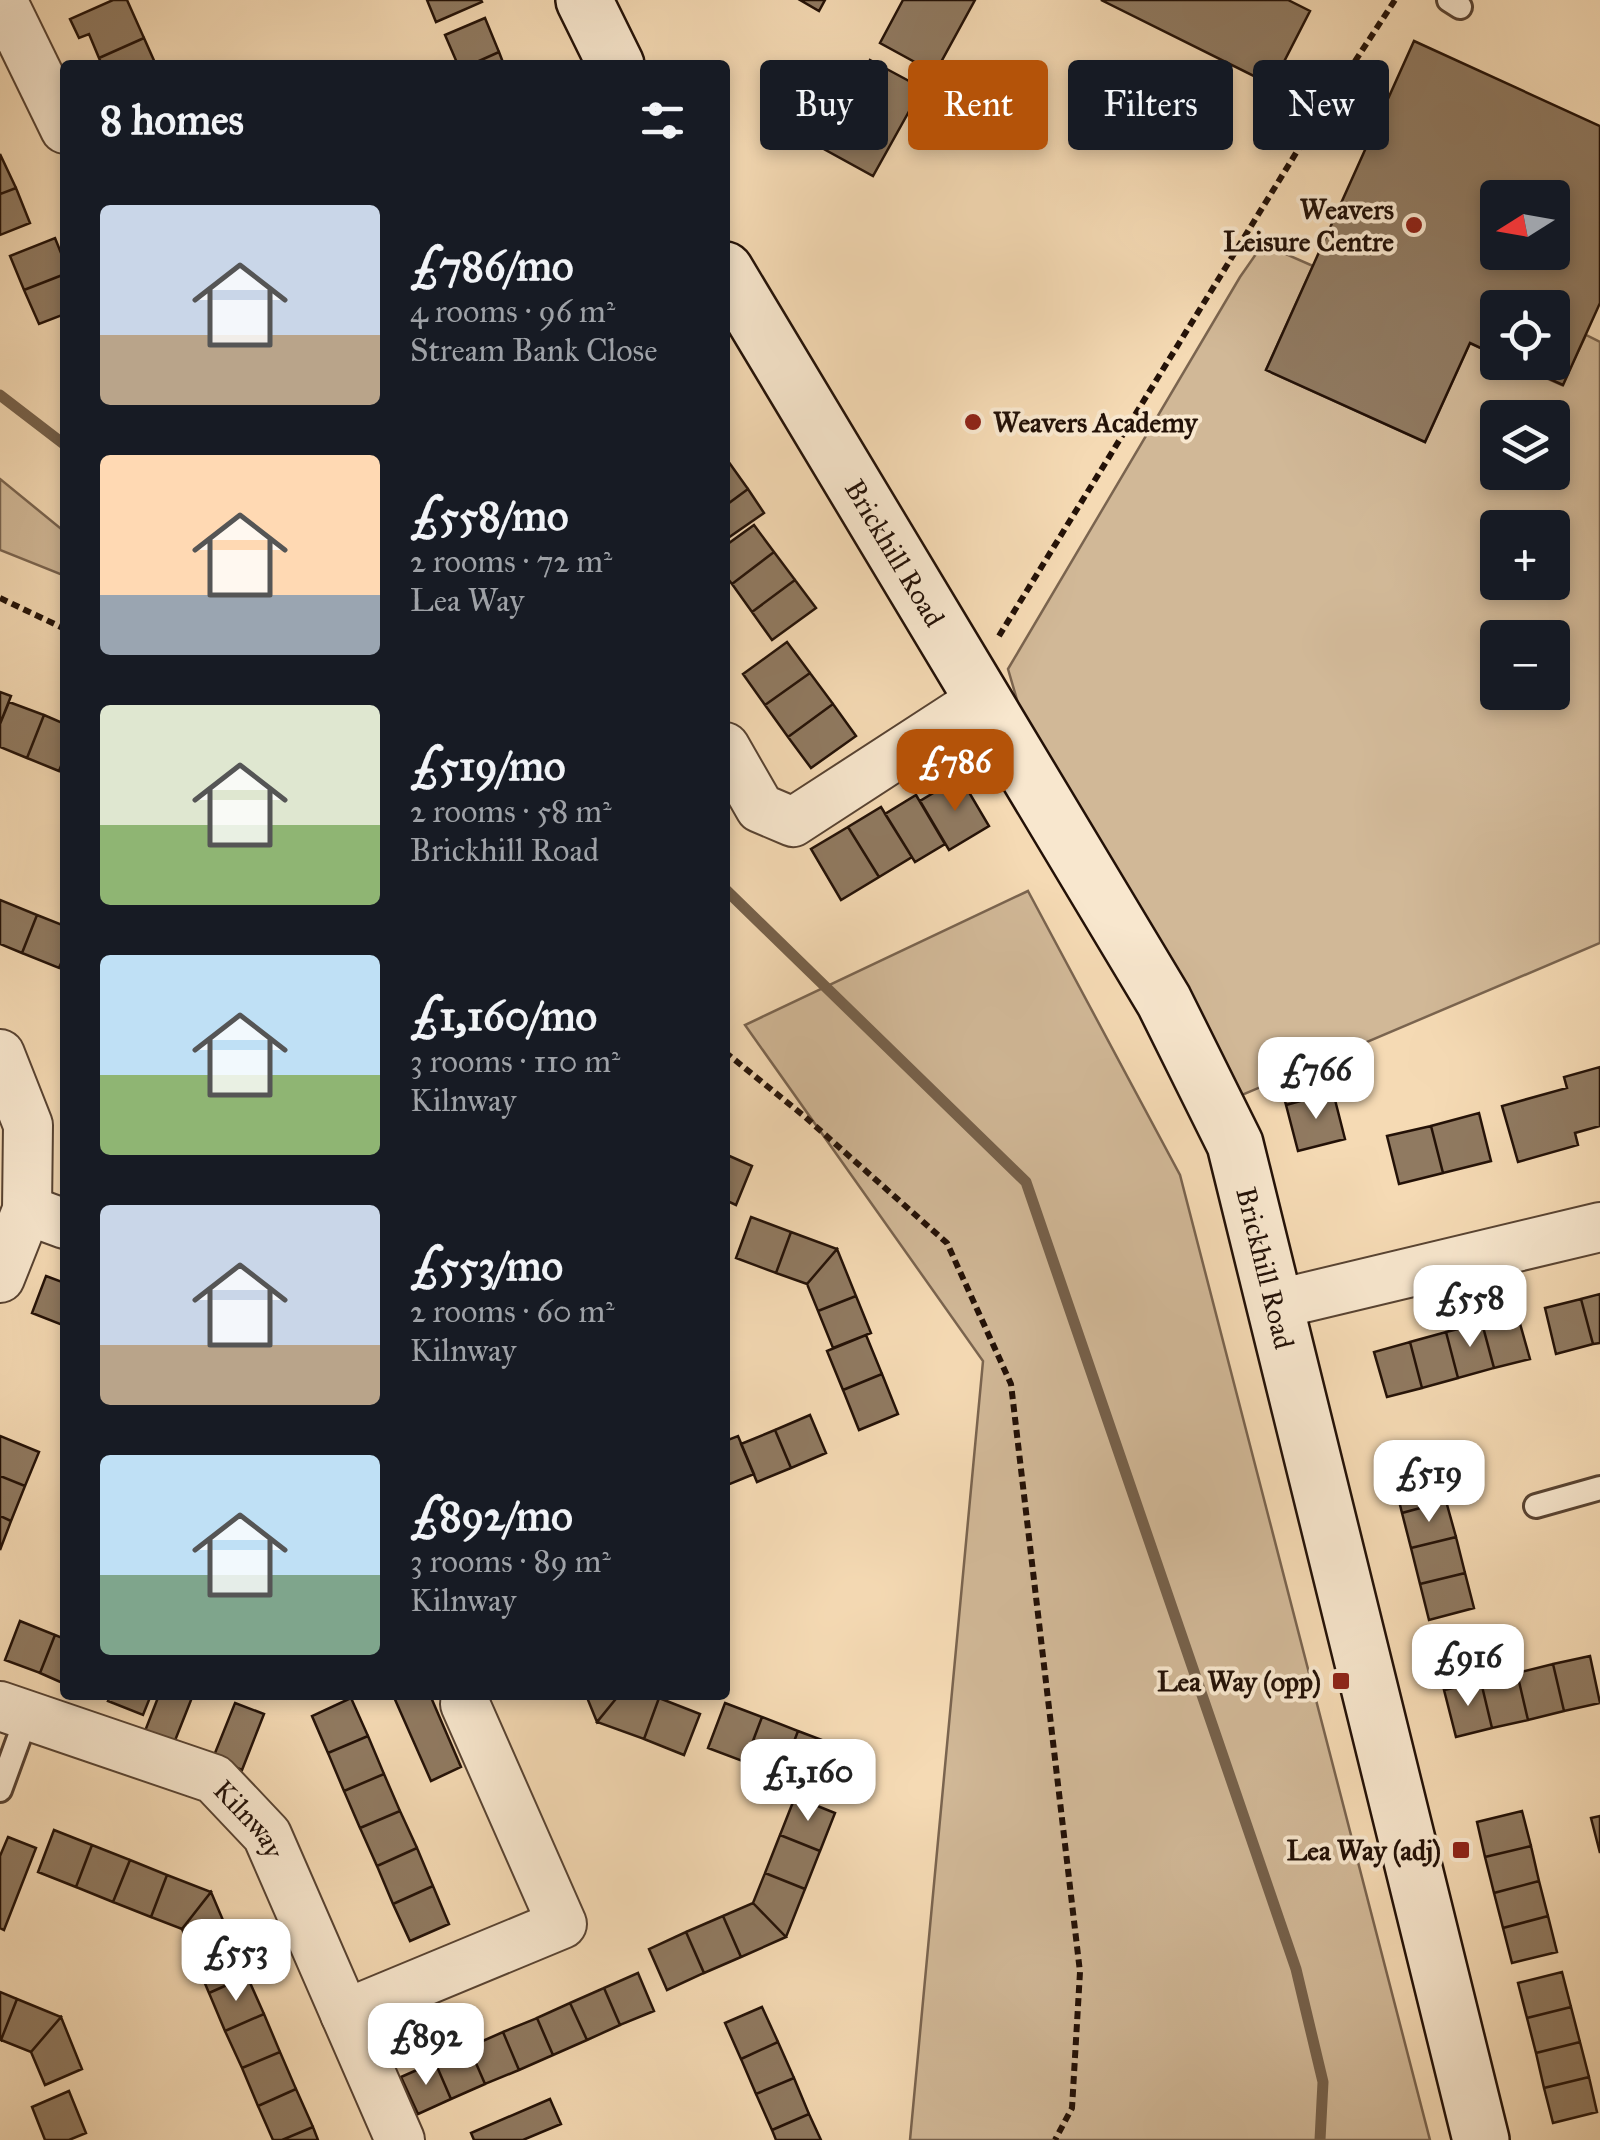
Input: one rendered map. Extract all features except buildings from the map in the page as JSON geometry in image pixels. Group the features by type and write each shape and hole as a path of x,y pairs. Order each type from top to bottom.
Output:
{"street":[{"path":"2,0 60,119"},
{"path":"584,0 614,60"},
{"name":"Brickhill Road","path":"730,278 1164,1001 1235,1144 1481,2140"},
{"path":"730,756 760,808 793,822 978,688"},
{"path":"0,1054 28,1125 46,1216 0,1278"},
{"path":"1274,1305 1600,1227"},
{"path":"345,2014 562,1924 465,1704"},
{"name":"Kilnway","path":"13,1711 214,1780 267,1835 400,2140"}],"lane":[{"path":"1536,1506 1600,1488"},
{"path":"0,1790 13,1711"}],"path":[{"path":"978,688 1312,127 1395,0"},
{"path":"0,598 60,627"},
{"path":"730,1056 804,1116 947,1244 1011,1384 1080,1972 1072,2108 1055,2140"}],"shaded area":[{"path":"1263,244 1313,266 1266,370 1425,442 1470,343 1480,348 1480,380 1551,380 1562,385 1570,380 1570,368 1586,335 1600,342 1600,943 1242,1095 1022,717 1008,669"},
{"path":"0,479 60,528 60,574 0,550"},
{"path":"1028,891 1180,1175 1430,2140 910,2140 983,1361 745,1025"}],"waterway":[{"path":"0,395 60,441"},
{"path":"730,894 1026,1182 1296,1969 1323,2082 1320,2140"}],"place":[{"name":"Weavers Leisure Centre","path":"1414,225"},
{"name":"Weavers Academy","path":"973,422"},
{"name":"Lea Way (opp)","path":"1341,1681"},
{"name":"Lea Way (adj)","path":"1461,1850"}]}
